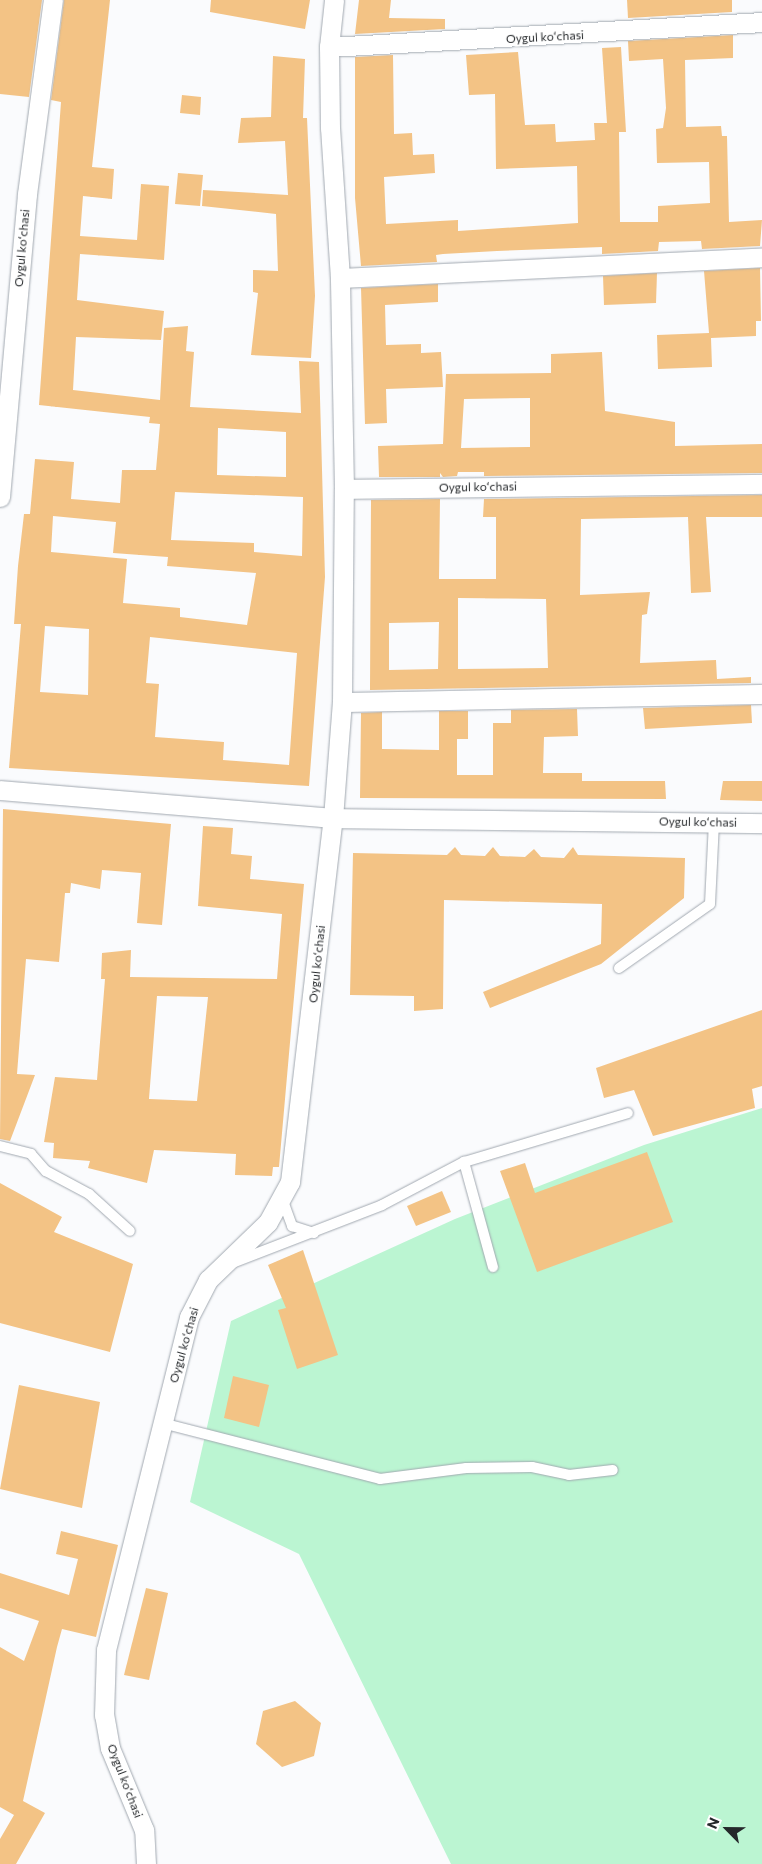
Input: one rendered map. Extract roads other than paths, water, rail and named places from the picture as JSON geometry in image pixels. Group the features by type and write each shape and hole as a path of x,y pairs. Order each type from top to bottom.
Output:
{"street":[{"name":"Oygul koʻchasi","path":"0,497 27,194 53,0"},
{"name":"Oygul koʻchasi","path":"146,1864 144,1830 110,1748 103,1683 117,1596 189,1317 217,1268 268,1222 283,1202 298,1138 333,818 342,702 344,488 340,278 329,47 334,0"},
{"name":"Oygul koʻchasi","path":"329,47 762,22"},
{"path":"340,278 762,257"},
{"name":"Oygul koʻchasi","path":"344,488 762,484"},
{"path":"342,702 762,694"},
{"name":"Oygul koʻchasi","path":"0,790 333,818 762,823"}],"lane":[{"path":"619,968 710,904 714,822"},
{"path":"217,1268 315,1233 464,1162 628,1113"},
{"path":"0,1146 31,1154 46,1171 88,1194 130,1231"},
{"path":"464,1162 493,1268"},
{"path":"283,1202 292,1226 315,1233"},
{"path":"162,1423 380,1479 466,1468 532,1467 569,1475 613,1470"}]}
